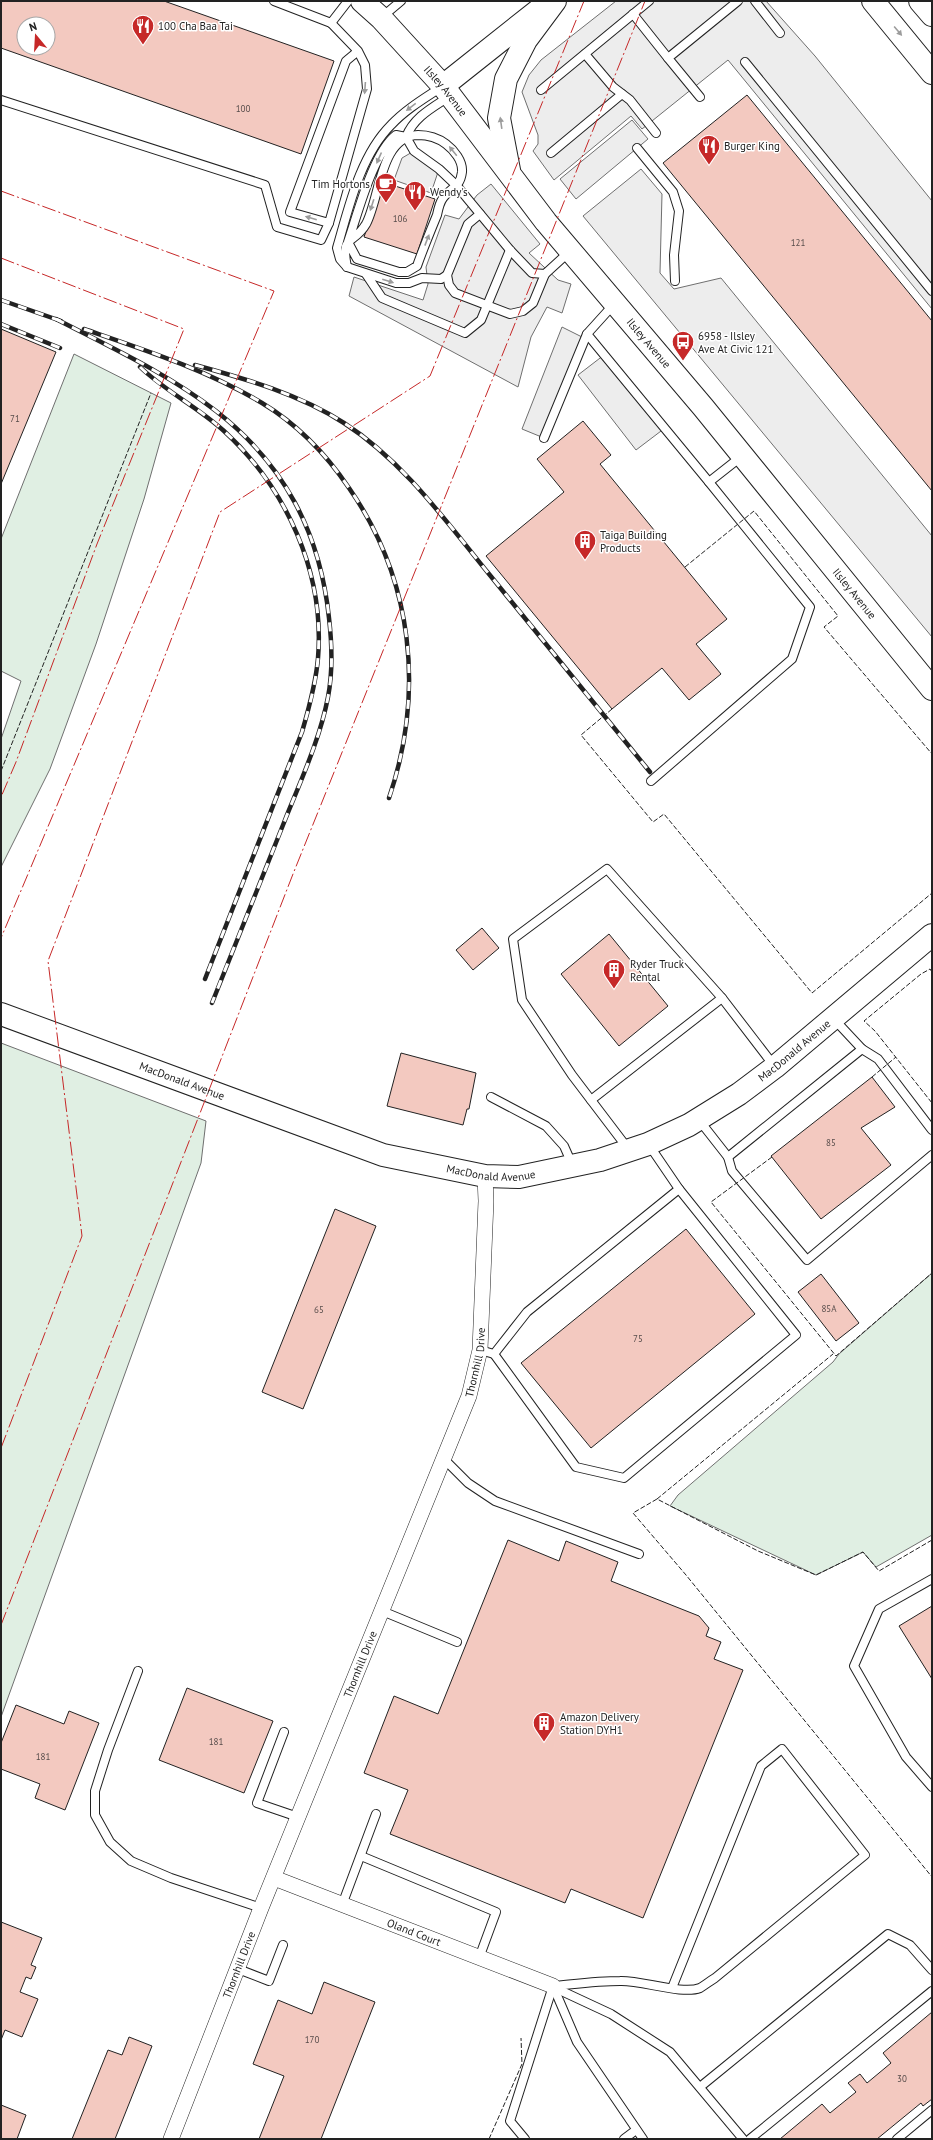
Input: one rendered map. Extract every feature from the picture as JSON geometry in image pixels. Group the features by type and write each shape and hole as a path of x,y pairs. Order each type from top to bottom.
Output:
{"street":[{"name":"Ilsley Avenue","path":"362,1 381,18 447,90 510,175 932,689"},
{"path":"447,90 550,1"},
{"path":"510,175 499,118 506,79 526,40 555,1"},
{"path":"874,1 932,73"},
{"path":"920,1 932,15"},
{"name":"MacDonald Avenue","path":"1,1014 382,1155 485,1176 519,1177 573,1167 638,1147 699,1119 739,1094 775,1067 932,935"},
{"name":"Thornhill Drive","path":"171,2139 238,1969 260,1908 274,1878 487,1352 485,1176"},
{"name":"Oland Court","path":"274,1878 553,1986"}],"lane":[{"path":"1,100 265,185 276,227 321,240 328,223 366,90 365,65 358,51 332,22 274,1"},
{"path":"332,22 348,1"},
{"path":"381,18 401,1"},
{"path":"541,90 649,1"},
{"path":"668,58 738,1"},
{"path":"755,1 780,33"},
{"path":"633,14 700,98"},
{"path":"328,223 290,212 346,61 358,51"},
{"path":"586,54 622,94 630,100 656,133"},
{"path":"745,62 932,291"},
{"path":"406,137 410,127 420,115 447,90"},
{"path":"447,90 413,106 391,124 380,137 370,155 344,226 337,248 340,259 347,267 396,283 409,283 422,278 441,279 447,275 468,224 480,214"},
{"path":"551,153 622,94"},
{"path":"344,226 348,242 357,259 399,272 407,272 417,266 443,198 457,186 462,171 459,159 451,148 442,141 424,135 406,137 396,135 382,150 348,242 344,252 347,267"},
{"path":"406,137 414,151 439,169 457,186 510,250 532,273 545,274"},
{"path":"637,148 673,192 679,211 674,255 676,281"},
{"path":"366,274 382,298 465,334 481,320 510,250"},
{"path":"447,275 450,285 455,293 510,314 523,311 533,303 545,274 571,250"},
{"path":"544,438 587,334 615,303"},
{"path":"587,334 810,607 792,659 651,782"},
{"path":"709,482 742,456"},
{"path":"679,1189 527,1312 487,1352 576,1467 624,1478 796,1335 679,1189 591,1100 572,1075 522,1000 513,939 607,869 722,998 775,1067"},
{"path":"591,1100 722,998"},
{"path":"833,1018 862,1049 878,1059 932,1130"},
{"path":"728,1157 862,1049"},
{"path":"491,1097 546,1126 564,1146 573,1167"},
{"path":"699,1119 728,1157 732,1172 807,1260 932,1155"},
{"path":"444,1459 468,1483 495,1501 639,1554"},
{"path":"932,1579 879,1609 854,1666 906,1757 932,1787"},
{"path":"382,1611 457,1642"},
{"path":"138,1671 108,1750 95,1791 95,1815 110,1842 131,1861 171,1878 260,1908"},
{"path":"284,1732 257,1803 298,1817"},
{"path":"553,1986 622,1980 672,1988 690,1990 700,1988 716,1978 865,1855 782,1749 761,1766 672,1988"},
{"path":"342,1904 376,1814"},
{"path":"361,1856 496,1912 479,1958"},
{"path":"700,2087 888,1934 910,1945 932,1970"},
{"path":"238,1969 269,1981 283,1945"},
{"path":"553,1986 611,2014 670,2052 743,2139"},
{"path":"553,1986 577,2042 643,2139"},
{"path":"525,2139 510,2121 553,1986"},
{"path":"750,2139 932,1991"},
{"path":"897,2139 932,2110"},
{"path":"624,2139 636,2130"}],"green space":[{"path":"74,354 171,403 144,499 96,644 50,769 1,867 1,739 21,681 1,671 1,539"},
{"path":"1,1043 206,1121 201,1163 1,1717"},
{"path":"932,1273 932,1535 876,1567 863,1552 816,1575 670,1506 678,1495 833,1362 839,1354"}],"shaded area":[{"path":"616,1 766,1 815,56 932,201 932,309 728,60 642,129 631,116 554,180 533,151 538,144 538,135 522,92 529,75 541,60"},
{"path":"632,120 648,139 576,199 560,179"},
{"path":"414,151 439,169 431,193 394,180 402,158"},
{"path":"641,169 662,194 660,273 674,289 721,278 932,536 932,637 583,216"},
{"path":"491,184 540,244 529,253 558,280 571,284 562,313 547,307 531,337 518,387 349,296 354,277 423,300 428,284 426,267 445,215 459,219 477,195"},
{"path":"562,327 586,339 544,438 522,429"},
{"path":"604,355 665,428 636,450 578,375"}],"building":[{"path":"1,1 164,1 334,61 301,154 24,56 56,56 56,16 16,16 16,53 1,48"},
{"path":"747,95 932,321 932,491 663,163"},
{"path":"383,182 435,199 417,254 364,237"},
{"path":"1,329 56,352 1,484"},
{"name":"Taiga Building Products","path":"583,421 611,455 600,464 727,619 696,644 721,674 689,700 662,668 612,709 486,556 564,492 537,459"},
{"path":"482,928 499,948 473,970 456,950"},
{"name":"Ryder Truck Rental","path":"609,934 668,1006 619,1046 561,974"},
{"path":"401,1053 476,1073 469,1109 467,1109 463,1125 387,1106"},
{"path":"872,1077 895,1107 861,1128 891,1165 821,1219 771,1156"},
{"path":"335,1209 376,1226 303,1409 262,1392"},
{"path":"686,1229 755,1314 591,1448 521,1363"},
{"path":"821,1274 859,1323 836,1341 798,1292"},
{"name":"Amazon Delivery Station DYH1","path":"508,1540 559,1561 566,1541 618,1562 611,1581 699,1616 709,1628 706,1636 721,1642 714,1659 743,1670 643,1918 571,1889 565,1903 390,1834 408,1790 364,1773 394,1696 438,1714"},
{"path":"932,1606 932,1679 899,1626"},
{"path":"187,1688 273,1721 244,1793 159,1760"},
{"path":"16,1705 64,1724 69,1711 99,1723 65,1810 35,1798 40,1784 1,1769 1,1743"},
{"path":"1,1922 42,1938 31,1965 36,1967 31,1979 26,1977 20,1992 38,1999 22,2037 5,2030 1,2040"},
{"path":"324,1982 375,2002 321,2139 259,2139 284,2076 253,2064 278,2000 312,2014"},
{"path":"932,2012 932,2099 923,2106 921,2103 877,2139 780,2139 822,2104 830,2113 856,2092 848,2083 860,2074 867,2083 891,2063 883,2053"},
{"path":"129,2037 152,2046 115,2139 72,2139 108,2050 122,2055"},
{"path":"1,2105 26,2115 17,2139 1,2139"}],"railway":[{"path":"1,300 61,321"},
{"path":"56,319 138,361 178,385 216,411 240,432 261,454 279,477 295,502 317,557 324,587 329,618 332,658 330,687 325,713 310,759 212,1003"},
{"path":"1,324 60,348"},
{"path":"84,329 153,353 220,380 262,403 275,411 299,430 331,463 349,488 371,523 387,560 399,599 406,638 409,678 407,718 400,758 389,798"},
{"path":"195,365 272,388 309,404 344,423 385,455 422,492 650,772"},
{"path":"140,367 160,384 214,422 246,454 266,478 283,505 297,534 308,563 315,594 319,626 316,677 302,732 205,979"}],"fence":[{"path":"1,771 151,393"},
{"path":"685,567 754,511 838,616 824,627 932,754"},
{"path":"612,709 581,735 653,822 664,814 812,993 932,893"},
{"path":"932,972 930,969 921,974 864,1021 875,1031 932,1103"},
{"path":"872,1077 896,1057"},
{"path":"772,1157 711,1202 836,1356 932,1273"},
{"path":"657,1499 833,1354"},
{"path":"932,1540 879,1571 863,1552 816,1575 758,1551 657,1499 633,1513 686,1575 932,1877"},
{"path":"489,2139 522,2064 521,2038"}],"power":[{"path":"1,1448 82,1236 48,961 220,512 430,376 584,1"},
{"path":"1,1625 293,874 645,1"},
{"path":"1,191 274,291 1,938"},
{"path":"1,258 184,329 97,544 16,762 1,797"}],"place":[{"name":"100 Cha Baa Tai","path":"143,46"},
{"name":"Burger King","path":"709,166"},
{"name":"Tim Hortons","path":"386,204"},
{"name":"Wendy's","path":"415,212"},
{"name":"6958 - Ilsley Ave At Civic 121","path":"683,362"},
{"name":"Taiga Building Products","path":"585,560"},
{"name":"Ryder Truck Rental","path":"614,990"},
{"name":"Amazon Delivery Station DYH1","path":"544,1742"}]}
